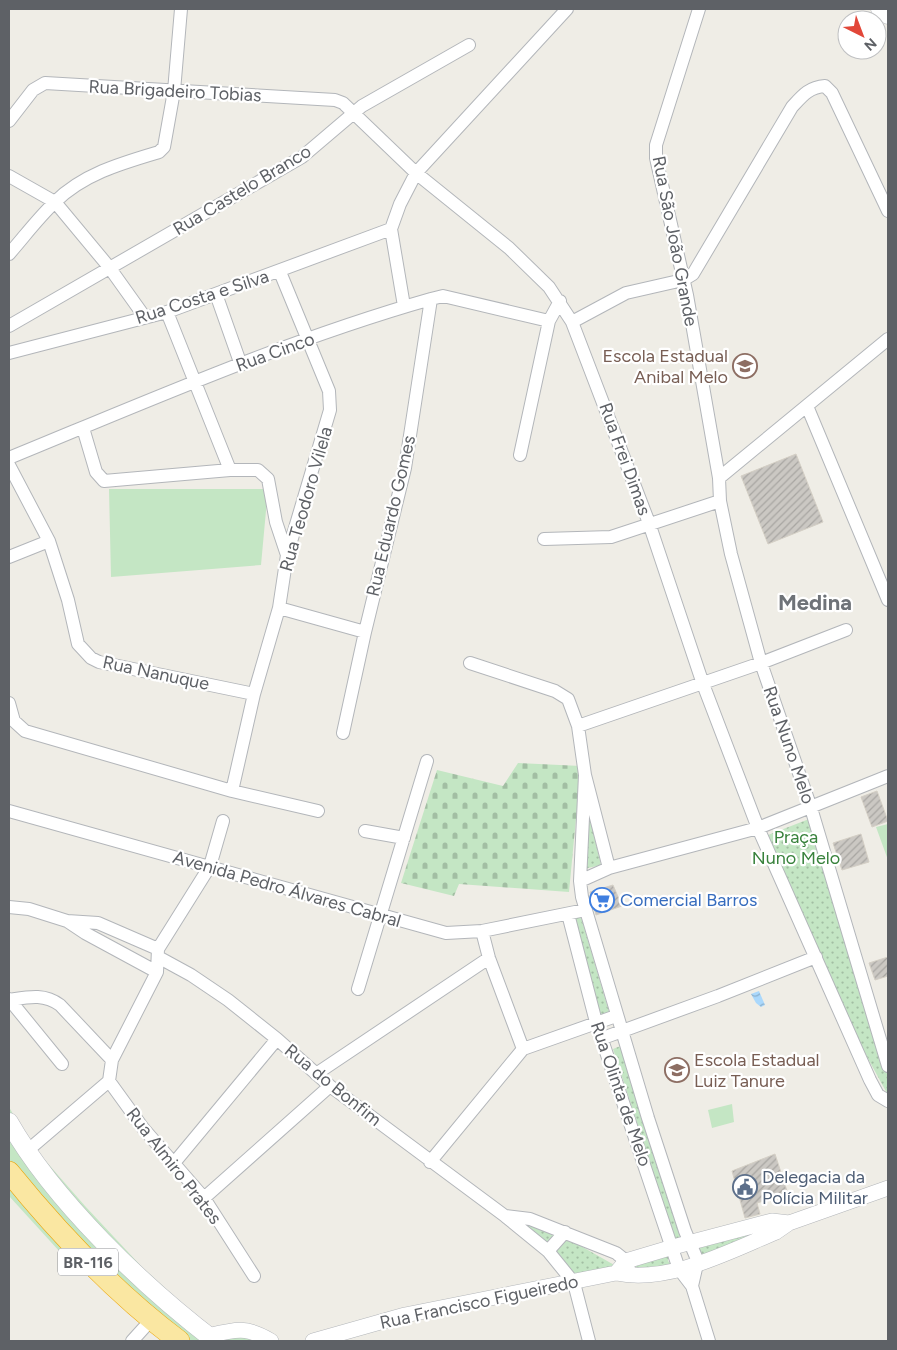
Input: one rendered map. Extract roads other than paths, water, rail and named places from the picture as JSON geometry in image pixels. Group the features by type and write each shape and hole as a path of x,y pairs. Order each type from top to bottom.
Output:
{"highway":[{"name":"BR-116","path":"9,1172 72,1247 151,1320 179,1341"}],"main road":[{"path":"880,9 888,15"},
{"path":"9,1122 27,1151 73,1208 134,1272 212,1338"}],"street":[{"path":"9,254 55,202 85,179 115,165 159,152 164,147 174,91 180,9"},
{"path":"404,306 391,229 400,204 416,173 567,9"},
{"name":"Rua São João Grande","path":"699,9 656,145 656,158 683,280 719,478"},
{"name":"Rua Castelo Branco","path":"9,326 302,157 353,113 469,45"},
{"name":"Rua Brigadeiro Tobias","path":"9,121 33,90 45,83 335,100 344,103 353,113"},
{"path":"572,322 626,293 683,280 696,269 792,107 807,90 825,86 832,93 888,211"},
{"name":"Rua Frei Dimas","path":"353,113 416,173 509,248 549,287 560,301 572,322 649,523 702,684 758,828"},
{"path":"9,176 55,202 109,267 144,316"},
{"name":"Rua Costa e Silva","path":"9,353 144,316 167,312 280,272 391,229"},
{"name":"Rua Teodoro Vilela","path":"232,791 254,694 279,608 287,555 324,437 330,410 329,390 280,272"},
{"path":"216,294 241,365"},
{"name":"Rua Cinco","path":"9,458 194,382 404,306 442,296 549,321"},
{"name":"Rua Eduardo Gomes","path":"343,733 365,632 405,468 431,299"},
{"path":"520,455 549,321 560,301"},
{"path":"167,312 230,470"},
{"path":"719,478 888,339"},
{"path":"807,406 888,600"},
{"path":"83,428 96,472 104,481 230,470 258,470 268,479 276,522 287,555"},
{"name":"Rua Nanuque","path":"9,465 49,541 68,600 78,644 91,658 99,662 254,694"},
{"name":"Rua Nuno Melo","path":"719,478 720,501 731,554 761,663 811,808 888,1066"},
{"path":"544,539 612,537 649,523 720,501"},
{"path":"9,557 49,541"},
{"path":"279,608 365,632"},
{"path":"578,726 761,663 846,630"},
{"name":"Rua Olinta de Melo","path":"470,663 562,694 568,699 578,726 585,775 609,868"},
{"path":"9,703 14,721 25,731 232,791 318,811"},
{"path":"358,989 427,761"},
{"name":"Rua Olinta de Melo","path":"585,775 580,881 585,910 616,1016 697,1264 692,1286"},
{"path":"580,881 609,868 758,828 888,776"},
{"name":"Avenida Pedro Álvares Cabral","path":"9,811 446,933 482,931 568,914"},
{"path":"27,1151 109,1081 112,1060 158,972 158,953 210,866 223,821"},
{"path":"758,828 870,1080 878,1095 888,1101"},
{"path":"365,831 404,838"},
{"name":"Rua do Bonfim","path":"9,907 29,909 68,920 98,923 158,953 228,1000 277,1039 330,1086 505,1216 548,1251 574,1283"},
{"path":"568,914 585,910"},
{"name":"Rua Olinta de Melo","path":"568,914 596,1022 603,1038 679,1269 692,1286 709,1341"},
{"name":"Rua do Bonfim","path":"68,920 85,933 158,972"},
{"path":"482,931 489,958 523,1049"},
{"path":"603,1038 718,996 816,957"},
{"path":"316,1074 489,958"},
{"path":"9,1000 43,996 50,998 60,1005 112,1060"},
{"path":"9,1000 62,1064"},
{"path":"430,1162 523,1049 616,1016"},
{"path":"174,1164 277,1039"},
{"name":"Rua Almiro Prates","path":"109,1081 143,1128 204,1198 254,1276"},
{"path":"204,1198 330,1086"},
{"name":"Rua Francisco Figueiredo","path":"313,1341 405,1314 574,1283 616,1273 631,1276 679,1269 697,1264 776,1232 789,1223 888,1188"},
{"name":"Rua do Bonfim","path":"505,1216 530,1219 565,1232 616,1253 626,1261"},
{"name":"Rua Francisco Figueiredo","path":"626,1261 772,1221 789,1223"},
{"path":"548,1251 565,1232"},
{"path":"616,1273 626,1261"},
{"path":"626,1261 631,1276"},
{"path":"574,1283 589,1341"},
{"path":"132,1341 151,1320"},
{"path":"212,1338 236,1329 256,1332 271,1341"}],"water":[{"path":"759,991 765,1005 761,1007 756,1003 751,994"}],"place":[{"name":"Escola Estadual Anibal Melo","path":"745,366"},
{"name":"Comercial Barros","path":"602,900"},
{"name":"Escola Estadual Luiz Tanure","path":"677,1070"},
{"name":"Delegacia da Polícia Militar","path":"745,1187"}],"district":[{"name":"Medina","path":"815,602"}],"park label":[{"name":"Praça Nuno Melo","path":"796,848"}]}
